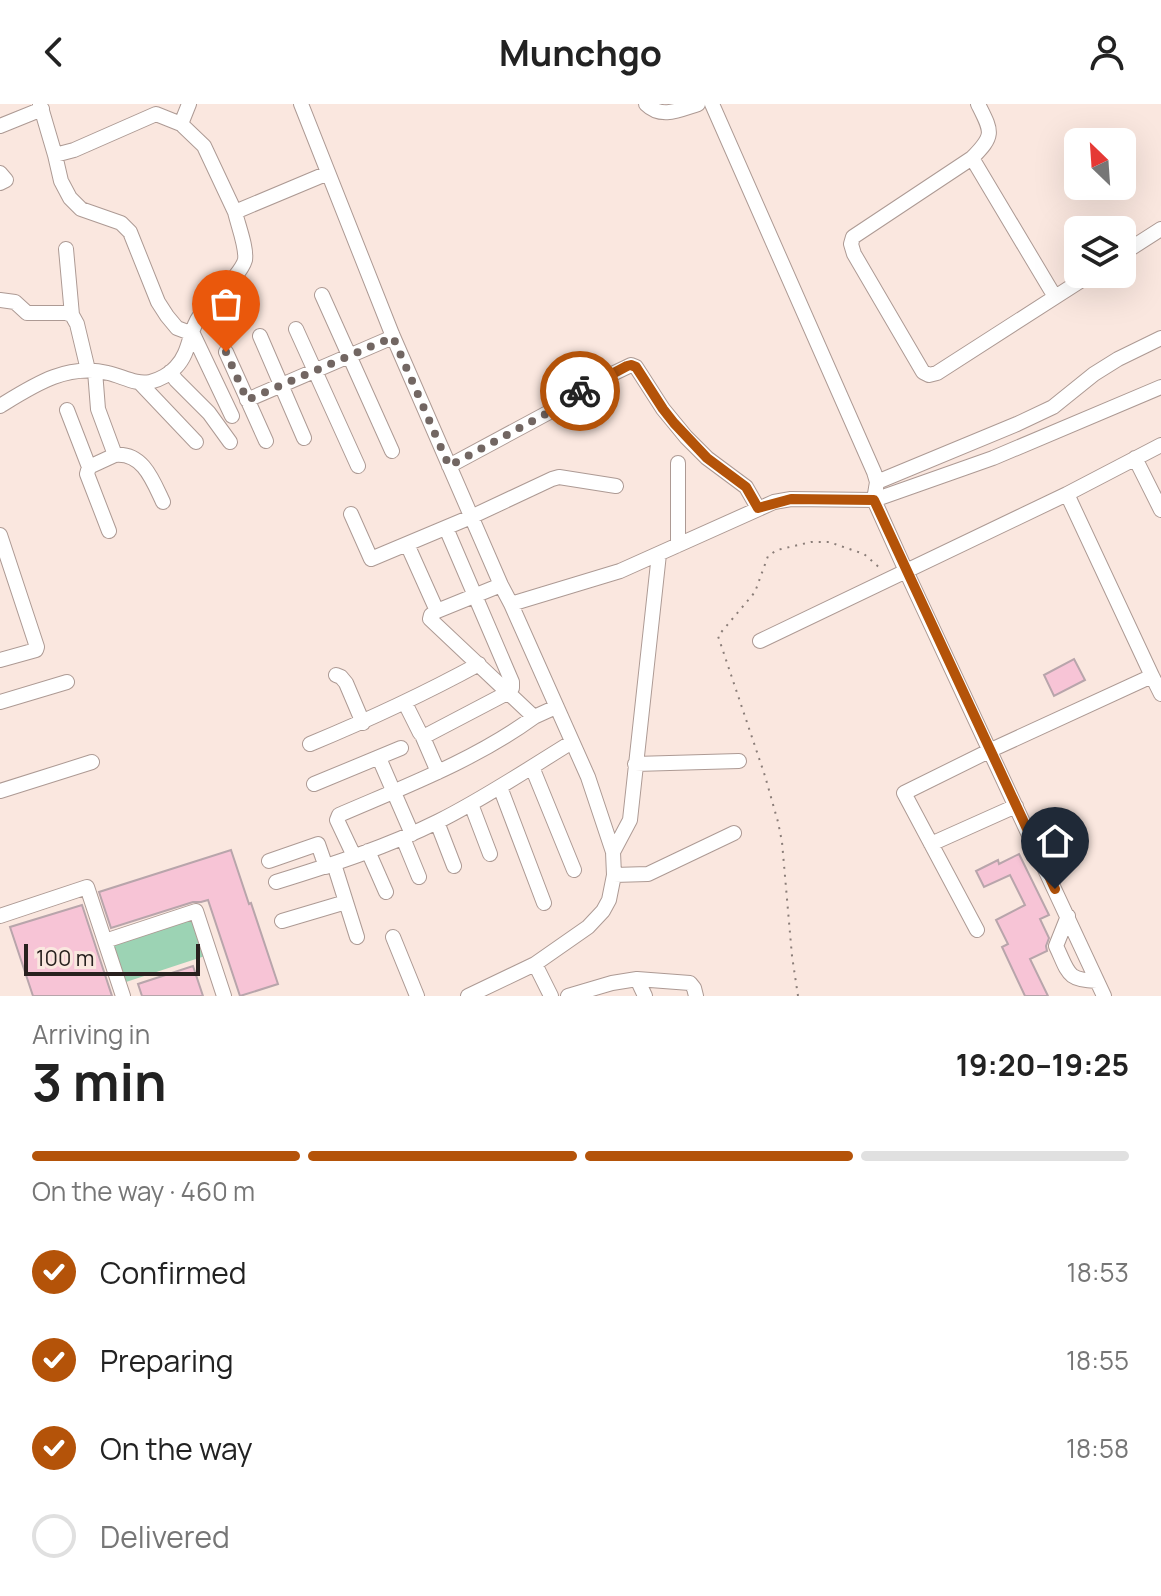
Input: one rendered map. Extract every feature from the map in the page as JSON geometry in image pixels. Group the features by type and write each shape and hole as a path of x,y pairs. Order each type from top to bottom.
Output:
{"street":[{"path":"181,124 189,104"},
{"path":"646,104 654,111 666,114 698,104"},
{"path":"712,104 877,482 874,500 1104,996"},
{"path":"978,104 988,125 989,137 985,146 972,158 853,237 851,244 854,254 923,372 929,375 937,373 1069,288"},
{"path":"304,105 393,337 588,777 613,852 614,875 609,900 588,927 535,964 468,996"},
{"path":"0,126 41,107 61,181 70,198 81,209 121,223 130,232 158,302 177,328 193,334 232,416"},
{"path":"1,400 54,375 106,372 140,383 151,382 170,372 183,358 196,320 243,266 245,258 235,212 204,146 181,124 152,109 74,150 55,155"},
{"path":"972,158 1055,297"},
{"path":"0,173 6,180 0,183"},
{"path":"235,212 328,173"},
{"path":"1136,245 1161,229"},
{"path":"66,249 72,315 92,371 98,409 115,455"},
{"path":"322,295 392,451"},
{"path":"0,300 15,302 27,313 72,315"},
{"path":"296,329 358,466"},
{"path":"260,336 304,438"},
{"path":"247,400 393,337"},
{"path":"877,482 1053,407 1094,374 1161,338"},
{"path":"226,352 266,441"},
{"path":"449,466 568,402 585,387 631,365 636,367 663,409 686,437 707,458 746,487 758,508"},
{"path":"170,372 209,413 230,442"},
{"path":"140,383 196,442"},
{"path":"511,604 620,571 758,508 791,499 874,500 993,458 1161,387"},
{"path":"67,410 109,531"},
{"path":"760,641 1067,494 1161,445"},
{"path":"89,467 115,455 133,458 144,466 163,502"},
{"path":"1135,458 1161,510"},
{"path":"678,463 678,545"},
{"path":"351,514 371,559 559,477 616,486"},
{"path":"1067,494 1154,669 1161,694"},
{"path":"422,735 509,692 513,685 446,528"},
{"path":"0,535 37,648 0,660"},
{"path":"407,544 437,611"},
{"path":"613,852 630,820 659,554"},
{"path":"501,585 437,611 430,619 534,717"},
{"path":"310,744 363,723 479,664"},
{"path":"977,930 904,793 1154,669"},
{"path":"336,675 346,683 363,723"},
{"path":"0,702 67,682"},
{"path":"405,703 438,772"},
{"path":"354,856 337,817 339,815 438,772 556,707"},
{"path":"276,882 330,866 437,822 572,742"},
{"path":"314,784 401,748"},
{"path":"379,758 393,791 419,877"},
{"path":"635,764 739,761"},
{"path":"0,791 92,762"},
{"path":"532,767 574,870"},
{"path":"500,787 544,903"},
{"path":"471,804 490,854"},
{"path":"931,844 1016,806"},
{"path":"437,822 454,866"},
{"path":"614,875 648,874 734,833"},
{"path":"269,861 318,844 346,902 357,937"},
{"path":"368,851 386,892"},
{"path":"0,916 87,887 123,996"},
{"path":"282,921 346,902"},
{"path":"105,941 196,911 224,996"},
{"path":"1068,916 1057,949 1073,978 1097,981"},
{"path":"393,937 417,996"},
{"path":"535,964 551,996"},
{"path":"568,996 637,979 690,983 696,996"},
{"path":"637,979 645,996"}],"path":[{"path":"798,996 778,822 718,636 755,592 768,556 777,550 811,542 829,542 864,554 890,579"}],"green space":[{"path":"193,918 205,956 126,982 113,944"}],"building":[{"path":"1074,659 1085,680 1054,696 1044,675"},
{"path":"231,850 278,984 240,996 208,900 111,928 99,892"},
{"path":"1019,854 1049,915 1040,919 1049,938 1047,951 1030,959 1048,996 1025,996 1002,947 1008,944 996,920 1025,905 1010,875 984,887 976,871"},
{"path":"82,905 112,996 33,996 10,927"},
{"path":"193,966 203,996 142,996 138,984"}],"way so far":[{"path":"226,352 247,400 393,337 449,466 568,402 580,391"}],"route":[{"path":"580,391 627,366 636,367 674,423 707,458 749,490 758,508 791,499 874,500 1055,889"}]}
